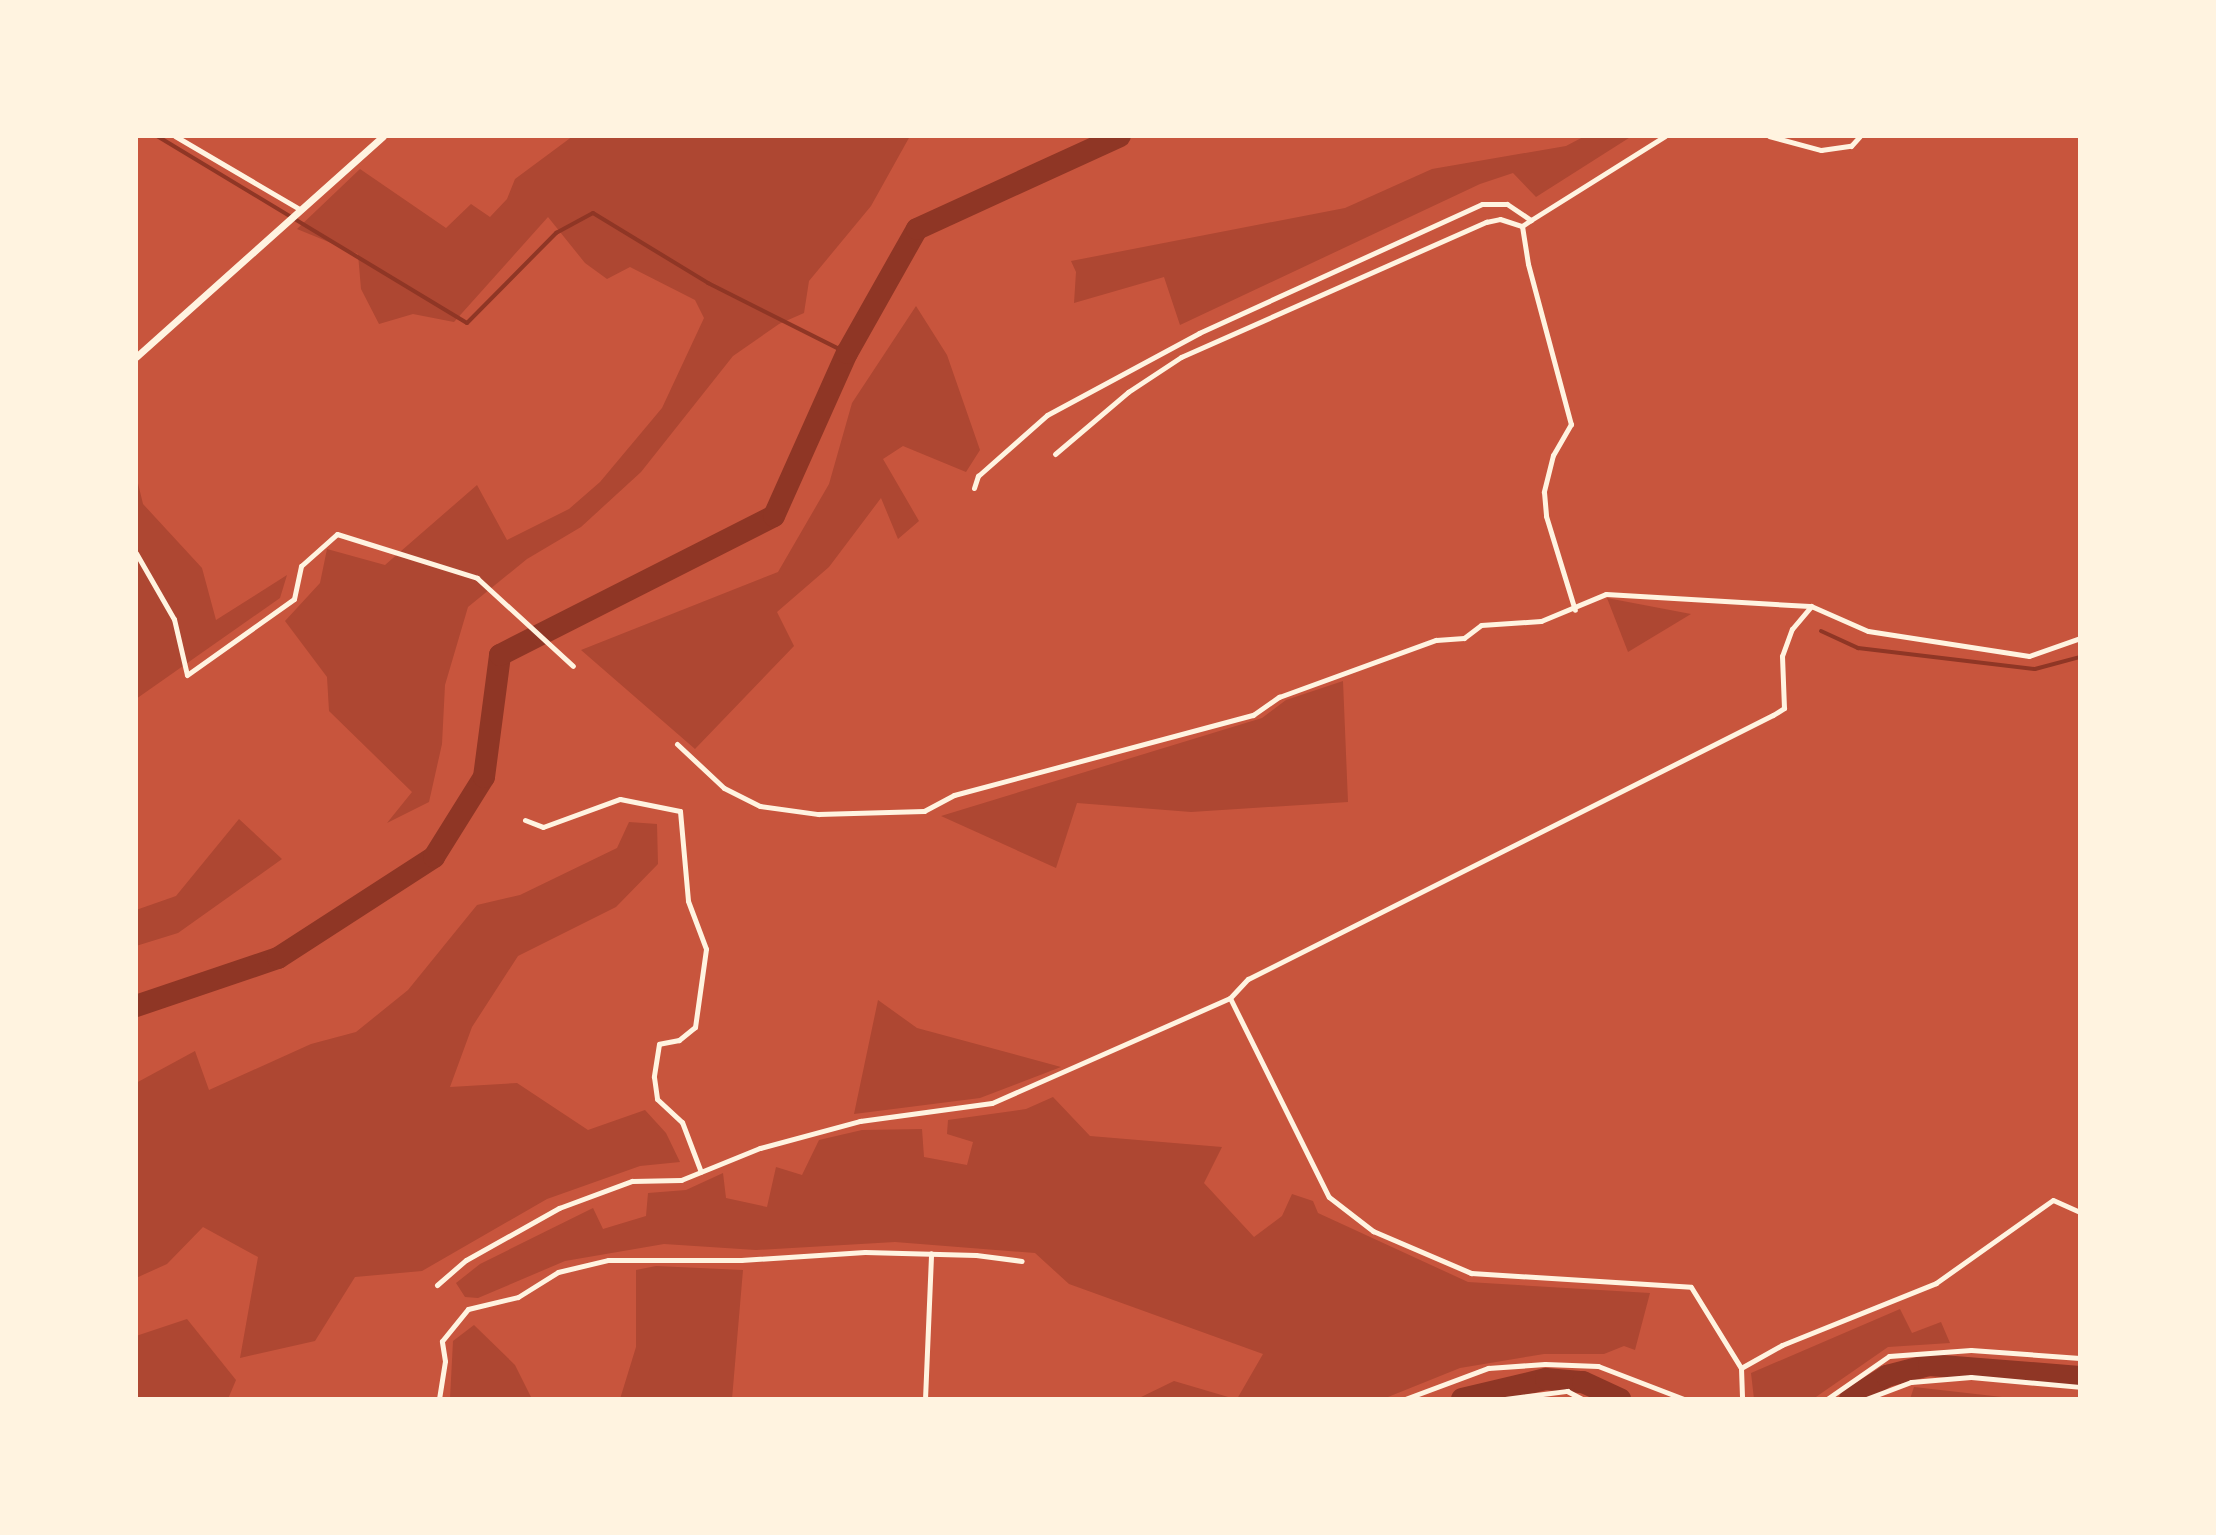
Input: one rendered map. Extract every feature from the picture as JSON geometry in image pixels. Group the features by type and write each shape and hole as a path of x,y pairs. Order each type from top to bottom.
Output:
{"main road":[{"path":"136,357 383,136"}],"street":[{"path":"175,136 301,210"},
{"path":"1522,226 1665,136"},
{"path":"1769,136 1821,150 1851,146 1860,136"},
{"path":"974,488 978,476 1047,415 1199,333 1482,204 1507,204 1531,220"},
{"path":"1055,454 1128,392 1181,357 1486,222 1500,219 1522,226"},
{"path":"1522,226 1528,264 1570,409 1571,424 1553,455 1544,492 1546,516 1575,610"},
{"path":"136,553 174,619 187,675 294,599 301,566 337,534 477,578 573,666"},
{"path":"677,744 724,788 760,806 818,814 924,811 954,795 1253,715 1279,697 1436,640 1464,638 1481,625 1541,621 1575,610 1606,594 1811,606 1868,631 2029,656 2080,638"},
{"path":"437,1285 466,1260 559,1208 632,1181 681,1180 760,1148 860,1121 992,1103 1230,998 1248,979 1784,708 1782,656 1792,629 1811,606"},
{"path":"525,820 543,827 620,799 680,811 688,901 706,949 695,1027 679,1040 659,1044 654,1077 657,1099 682,1122 701,1172"},
{"path":"1230,998 1329,1197 1373,1231 1471,1273 1691,1287 1741,1368 1742,1399"},
{"path":"1741,1368 1782,1345 1936,1283 2053,1200 2080,1212"},
{"path":"925,1399 931,1253"},
{"path":"439,1399 445,1361 442,1341 454,1320 468,1309 518,1297 558,1272 608,1260 661,1257 741,1260 931,1253 1022,1261"},
{"path":"1827,1399 1889,1356 1971,1350 2080,1358"},
{"path":"1405,1399 1488,1368 1545,1364 1598,1366 1684,1399"},
{"path":"1866,1399 1911,1382 1971,1377 2080,1387"},
{"path":"1505,1399 1567,1391 1582,1399"}],"shaded area":[{"path":"573,136 910,136 871,206 809,281 804,313 779,324 733,356 641,472 581,527 527,559 468,607 445,685 442,744 429,802 387,823 412,792 329,711 327,677 285,621 320,583 327,549 385,565 477,485 507,540 569,509 600,482 662,408 704,318 695,300 630,267 607,279 585,263 548,217 454,322 413,314 379,324 361,289 358,254 297,229 360,169 446,228 471,204 490,217 507,199 515,179"},
{"path":"1585,136 1632,136 1536,197 1513,173 1480,184 1180,325 1164,277 1074,303 1076,272 1071,261 1345,208 1432,169 1566,146"},
{"path":"916,306 947,355 980,450 966,472 903,446 883,459 919,521 898,539 881,498 829,567 777,612 794,646 695,749 581,650 778,572 829,484 852,403"},
{"path":"136,475 143,504 202,568 216,620 287,575 280,598 136,699"},
{"path":"1607,598 1691,614 1628,652"},
{"path":"1343,681 1348,802 1191,812 1077,803 1056,868 941,816 1262,718 1286,700"},
{"path":"239,819 282,859 178,933 136,946 136,910 176,896"},
{"path":"629,822 657,824 658,864 616,907 518,956 472,1027 450,1087 517,1083 588,1130 645,1110 666,1133 680,1162 640,1166 547,1199 422,1271 355,1277 315,1341 240,1358 258,1257 203,1227 167,1264 136,1278 136,1083 195,1051 209,1090 311,1044 356,1032 408,990 477,905 520,895 617,848"},
{"path":"878,1000 917,1028 1061,1067 980,1098 854,1114"},
{"path":"1053,1097 1090,1136 1222,1147 1204,1183 1254,1237 1282,1216 1292,1194 1313,1201 1318,1213 1468,1282 1650,1293 1635,1350 1624,1346 1604,1354 1544,1354 1460,1368 1383,1399 1237,1399 1263,1354 1069,1284 1035,1253 895,1242 756,1250 664,1244 565,1261 478,1298 465,1297 456,1283 480,1264 593,1208 603,1229 646,1216 648,1193 686,1190 723,1173 726,1198 767,1207 776,1167 802,1175 819,1140 862,1130 922,1129 924,1157 967,1165 973,1142 947,1134 948,1120 1026,1109"},
{"path":"656,1266 743,1270 732,1399 620,1399 636,1347 636,1270"},
{"path":"1900,1309 1912,1333 1941,1322 1950,1343 1888,1347 1813,1399 1754,1399 1751,1373"},
{"path":"187,1319 236,1380 228,1399 136,1399 136,1336"},
{"path":"474,1325 515,1365 532,1399 450,1399 453,1341"},
{"path":"1174,1381 1235,1399 1137,1399"},
{"path":"1914,1387 2002,1397 2012,1399 1910,1399"}],"waterway":[{"path":"157,136 467,323 556,233 593,213 708,283 847,353"},
{"path":"136,1006 278,958 434,857 484,777 500,655 774,516 847,353 917,229 1120,136"},
{"path":"1821,631 1858,648 2035,669 2080,657"},
{"path":"1850,1399 1887,1376 1929,1365 2080,1377"},
{"path":"1462,1399 1546,1379 1583,1382 1620,1399"}]}
